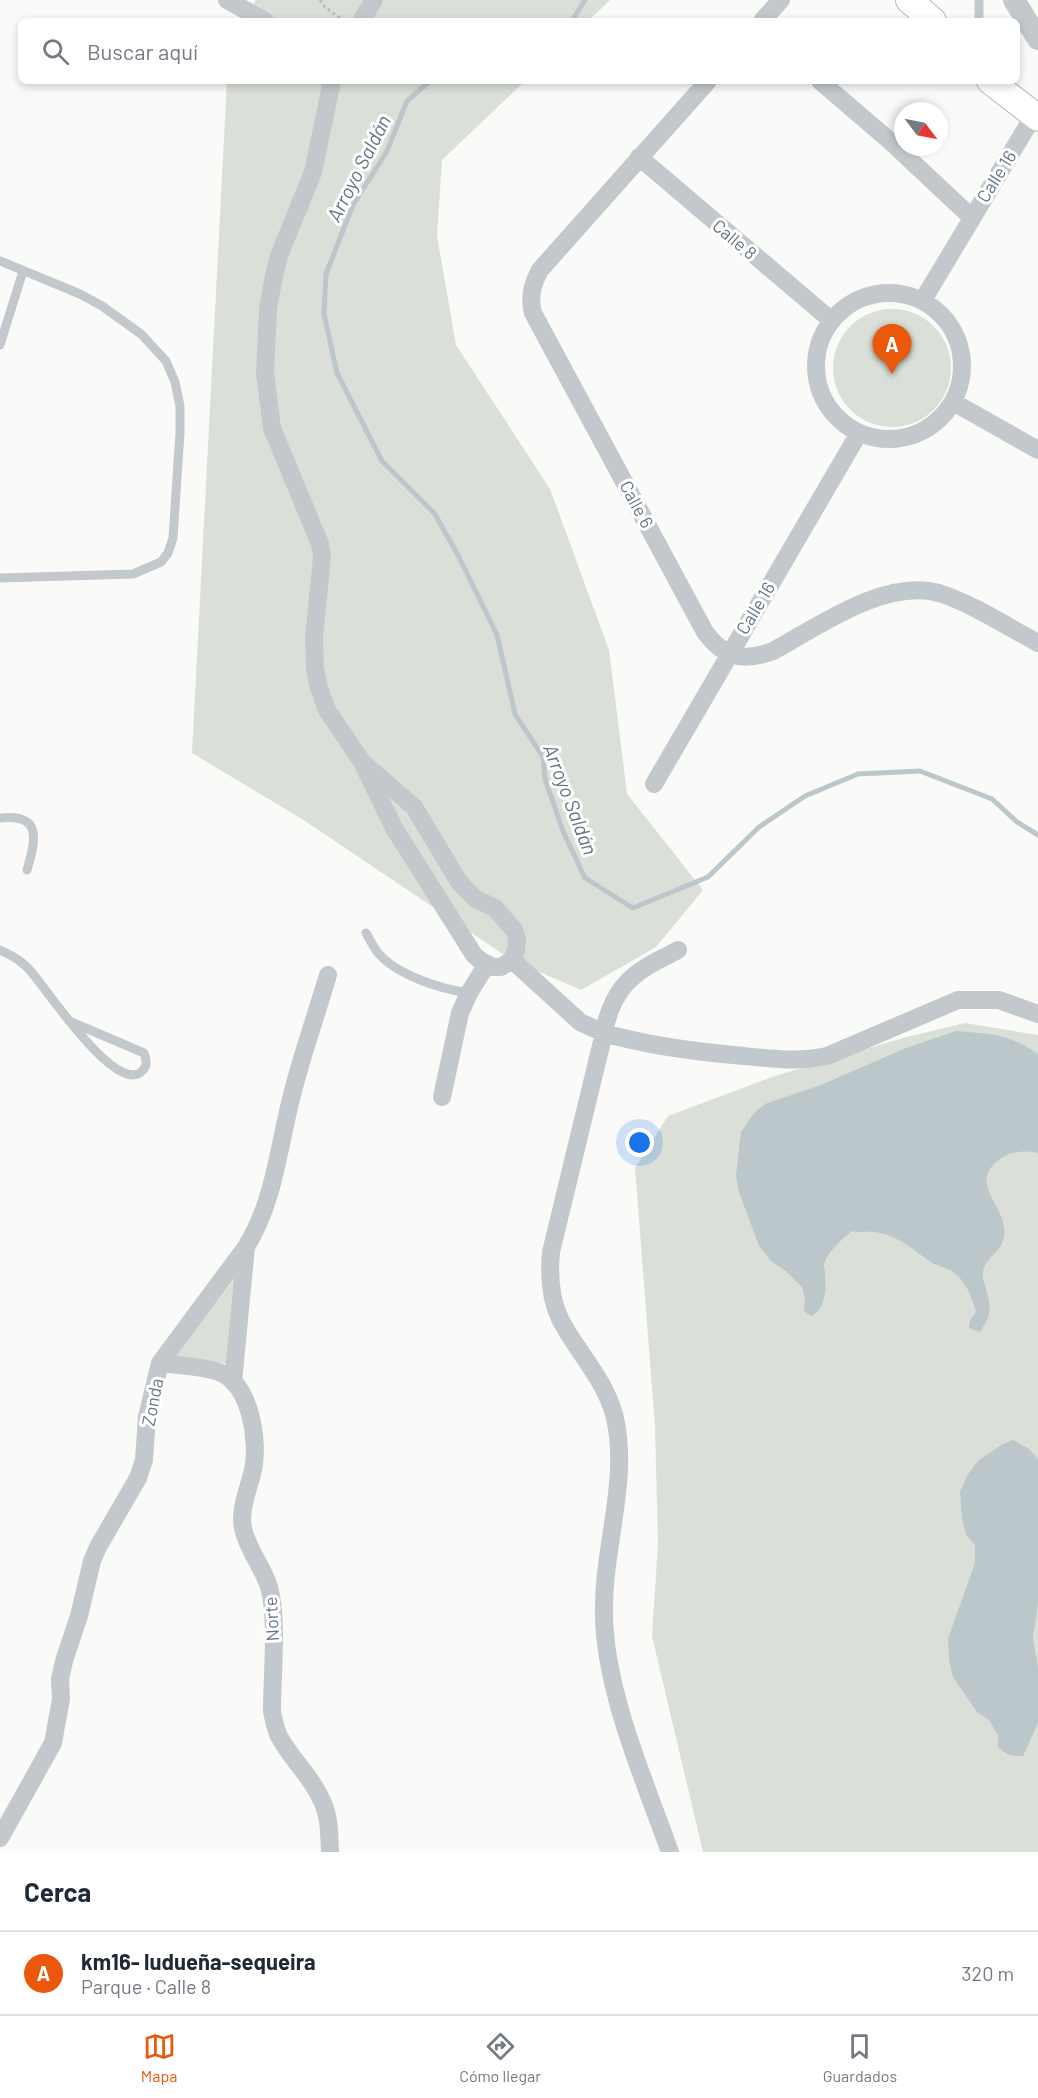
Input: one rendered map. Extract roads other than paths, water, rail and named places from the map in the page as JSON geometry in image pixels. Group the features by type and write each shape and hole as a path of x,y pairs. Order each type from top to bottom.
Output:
{"main road":[{"path":"894,0 914,18"},
{"path":"909,0 930,18"},
{"path":"995,84 1037,112"},
{"path":"1011,84 1037,112"}],"street":[{"path":"227,0 260,18"},
{"path":"363,18 374,0"},
{"path":"765,18 781,0"},
{"path":"1014,0 1038,39"},
{"path":"331,84 315,166 279,256 274,276 268,308 265,373 272,428 320,544 322,556 314,637 315,669 327,710 362,762 393,828 474,955 493,967 501,967 512,960 516,951 517,939 514,930 495,908 476,899 459,882 414,807 362,762"},
{"name":"Calle 6","path":"705,84 540,270 531,292 531,304 533,313 581,404 705,632 718,648 728,654"},
{"path":"824,84 890,141 971,218"},
{"name":"Calle 16","path":"923,300 1037,112"},
{"name":"Calle 8","path":"639,157 832,321"},
{"path":"884,292 904,294 923,300 942,314 956,334 962,356 962,380 953,402 940,420 922,432 901,439 880,439 859,433 840,421 826,404 818,383 816,362 821,340 832,321 846,306 864,297 884,292"},
{"path":"953,402 1038,450"},
{"name":"Calle 16","path":"654,784 859,433"},
{"path":"728,654 747,657 760,656 862,602 889,593 921,590 956,600 1038,643"},
{"path":"450,919 458,905 476,899"},
{"path":"670,1852 627,1728 608,1662 604,1611 620,1454 614,1415 600,1382 559,1317 549,1276 550,1252 606,1017 633,976 678,950"},
{"path":"512,960 580,1022 604,1033 626,1039 699,1052 792,1060 827,1056 958,1000 999,1000 1038,1014"},
{"path":"442,1097 460,1013 487,964"},
{"name":"Zonda","path":"0,1838 53,1743 61,1699 60,1679 92,1561 138,1479 144,1460 147,1417 160,1363 246,1247 266,1207 291,1099 328,975"},
{"path":"233,1382 246,1247"},
{"path":"160,1363 220,1372 233,1382"},
{"name":"Norte","path":"233,1382 246,1403 255,1447 242,1517 243,1530 269,1586 272,1604 272,1710 275,1726 279,1737 322,1800 327,1815 330,1852"}],"lane":[{"path":"979,0 979,18"},
{"path":"0,261 80,294 102,306 141,334 166,361 175,382 180,406 173,538 168,554 161,562 133,574 0,578"},
{"path":"0,345 23,271"},
{"path":"0,818 24,820 33,829 35,840 27,870"},
{"path":"366,933 378,953 390,963 436,986 469,993"},
{"path":"0,950 19,959 33,972 69,1021 99,1055 127,1076 138,1075 144,1070 147,1062 144,1053 69,1021"}],"waterway":[{"name":"Arroyo Saldán","path":"574,18 585,0"},
{"name":"Arroyo Saldán","path":"427,84 407,101 387,151 353,205 326,274 324,314 337,373 382,461 435,514 497,635 515,714 543,757 545,779 563,831 585,878 633,908 708,877 759,827 805,796 858,774 920,771 992,799 1017,822 1038,835"}],"place":[{"name":"km16- ludueña-sequeira","path":"892,374"}]}
